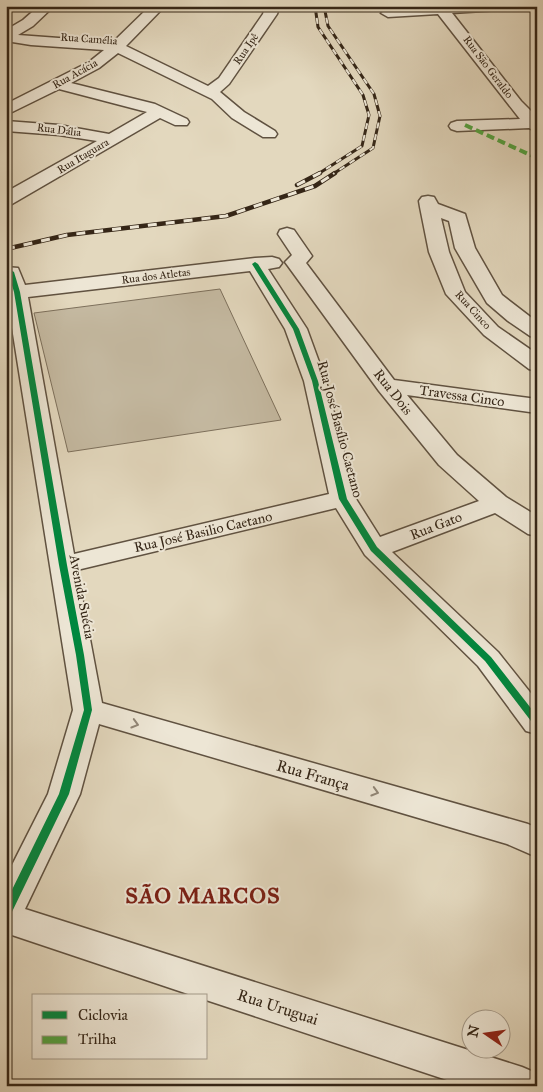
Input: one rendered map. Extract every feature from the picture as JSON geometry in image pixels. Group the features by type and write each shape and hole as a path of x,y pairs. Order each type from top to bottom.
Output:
{"street":[{"path":"7,34 28,23 47,6"},
{"name":"Rua Acácia","path":"6,110 94,65 120,44 158,6"},
{"name":"Rua Ipê","path":"214,93 270,14 273,6"},
{"path":"388,13 442,8 499,6"},
{"name":"Rua São Geraldo","path":"442,8 518,107 536,124"},
{"name":"Rua Camélia","path":"7,34 32,41 120,44 214,93"},
{"path":"58,84 149,107 181,122"},
{"path":"214,93 238,115 269,134"},
{"name":"Rua Itaguara","path":"6,200 159,112"},
{"path":"457,126 536,124"},
{"name":"Rua Dália","path":"6,126 41,127 82,132 111,139"},
{"name":"Rua Cinco","path":"537,332 494,299 465,248 458,218 428,204 439,252 456,294 491,331 537,364"},
{"path":"287,234 302,256 295,262"},
{"name":"Rua dos Atletas","path":"14,282 295,262"},
{"name":"Rua Dois","path":"295,262 387,386 448,460 497,503 537,528"},
{"name":"Rua José Basílio Caetano","path":"255,264 296,329 316,381 343,499 374,549 488,660 537,723"},
{"name":"Avenida Suécia","path":"6,913 64,794 88,710 14,282"},
{"path":"491,331 515,317 537,316"},
{"name":"Travessa Cinco","path":"387,386 537,406"},
{"name":"Rua José Basilio Caetano","path":"63,565 343,499"},
{"name":"Rua Gato","path":"374,549 497,503"},
{"name":"Rua França","path":"88,710 516,832 537,843"},
{"name":"Rua Uruguai","path":"6,918 522,1086"}],"shaded area":[{"path":"220,289 281,420 68,452 34,313"}],"railway":[{"path":"315,6 318,27 363,95 369,115 362,146 318,174"},
{"path":"324,6 328,26 374,94 380,116 373,148 333,174"},
{"path":"297,185 320,173"},
{"path":"6,249 67,235 226,216 315,186 335,173"}],"marked path":[{"path":"465,125 537,158"}],"cycle path":[{"path":"255,264 296,329 315,381 343,499 374,549 488,659 537,723"},
{"path":"6,913 64,794 88,710 17,292 11,272"}],"district":[{"name":"SÃO MARCOS","path":"203,895"}]}
